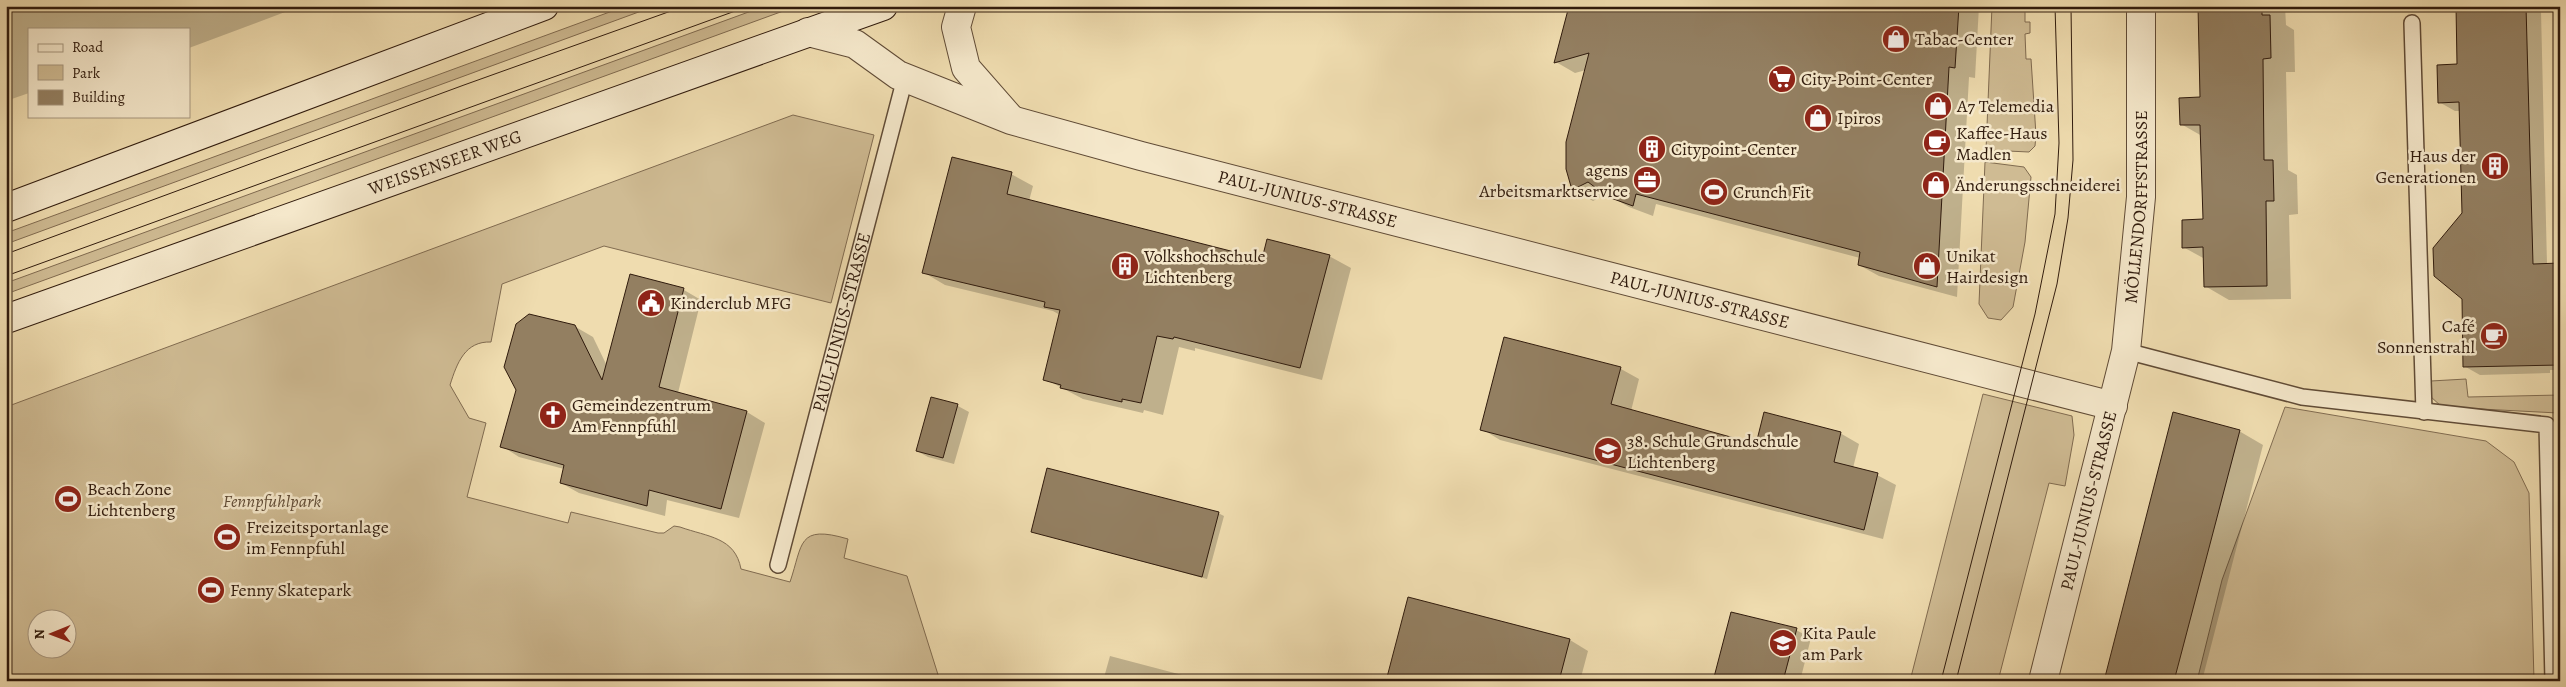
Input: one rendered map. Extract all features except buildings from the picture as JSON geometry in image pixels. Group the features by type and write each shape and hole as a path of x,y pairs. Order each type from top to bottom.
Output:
{"street":[{"path":"6,208 544,6"},
{"name":"WEISSENSEER WEG","path":"6,319 883,6"},
{"path":"962,6 956,27 966,68 1012,120"},
{"name":"MÖLLENDORFFSTRASSE","path":"2113,406 2126,351 2141,197 2142,6"},
{"name":"PAUL-JUNIUS-STRASSE","path":"808,32 855,44 905,78 1012,120 1141,156 2113,406 2043,681"}],"lane":[{"path":"2412,24 2424,412"},
{"name":"PAUL-JUNIUS-STRASSE","path":"778,565 905,78"},
{"path":"2126,351 2302,397 2547,425 2553,681"}],"green space":[{"path":"626,6 655,6 6,244 6,233"},
{"path":"765,6 797,6 6,294 6,283"},
{"path":"1992,6 2025,6 2025,22 2030,22 2030,33 2025,34 2026,59 2031,59 2036,135 2035,146 2029,152 1986,150"},
{"name":"Fennpfuhlpark","path":"793,115 874,135 831,303 604,246 502,284 491,342 475,345 468,349 459,361 450,385 469,418 486,423 467,497 568,523 571,512 658,533 664,533 674,526 680,527 710,536 726,544 738,558 741,569 790,582 801,548 811,536 819,534 848,539 844,558 907,576 940,681 6,681 6,407"},
{"path":"1985,162 2024,167 2031,177 2025,242 2013,307 2001,320 1988,318 1979,304"},
{"path":"2466,379 2468,397 2560,395 2560,479 2558,413 2442,407 2430,396 2431,381"},
{"path":"1983,394 2072,416 2074,435 2065,486 2049,483 1998,681 1910,681"},
{"path":"2285,407 2486,441 2514,462 2529,493 2534,681 2197,681 2222,580"}],"tram line":[{"path":"6,254 464,85 685,6"},
{"path":"6,276 749,6"},
{"path":"1941,681 2035,314 2055,214 2059,143 2055,6"},
{"path":"1956,681 2057,284 2068,218 2073,160 2071,6"}],"place":[{"name":"Tabac-Center","path":"1896,39"},
{"name":"City-Point-Center","path":"1782,79"},
{"name":"A7 Telemedia","path":"1938,106"},
{"name":"Ipiros","path":"1818,118"},
{"name":"Kaffee-Haus Madlen","path":"1937,143"},
{"name":"Citypoint-Center","path":"1652,149"},
{"name":"Haus der Generationen","path":"2495,166"},
{"name":"agens Arbeitsmarktservice","path":"1647,180"},
{"name":"Änderungsschneiderei","path":"1936,185"},
{"name":"Crunch Fit","path":"1714,192"},
{"name":"Volkshochschule Lichtenberg","path":"1125,266"},
{"name":"Unikat Hairdesign","path":"1927,266"},
{"name":"Kinderclub MFG","path":"651,303"},
{"name":"Café Sonnenstrahl","path":"2494,336"},
{"name":"Gemeindezentrum Am Fennpfuhl","path":"553,415"},
{"name":"38. Schule Grundschule Lichtenberg","path":"1608,451"},
{"name":"Beach Zone Lichtenberg","path":"68,499"},
{"name":"Freizeitsportanlage im Fennpfuhl","path":"227,537"},
{"name":"Fenny Skatepark","path":"211,590"},
{"name":"Kita Paule am Park","path":"1783,643"}]}
